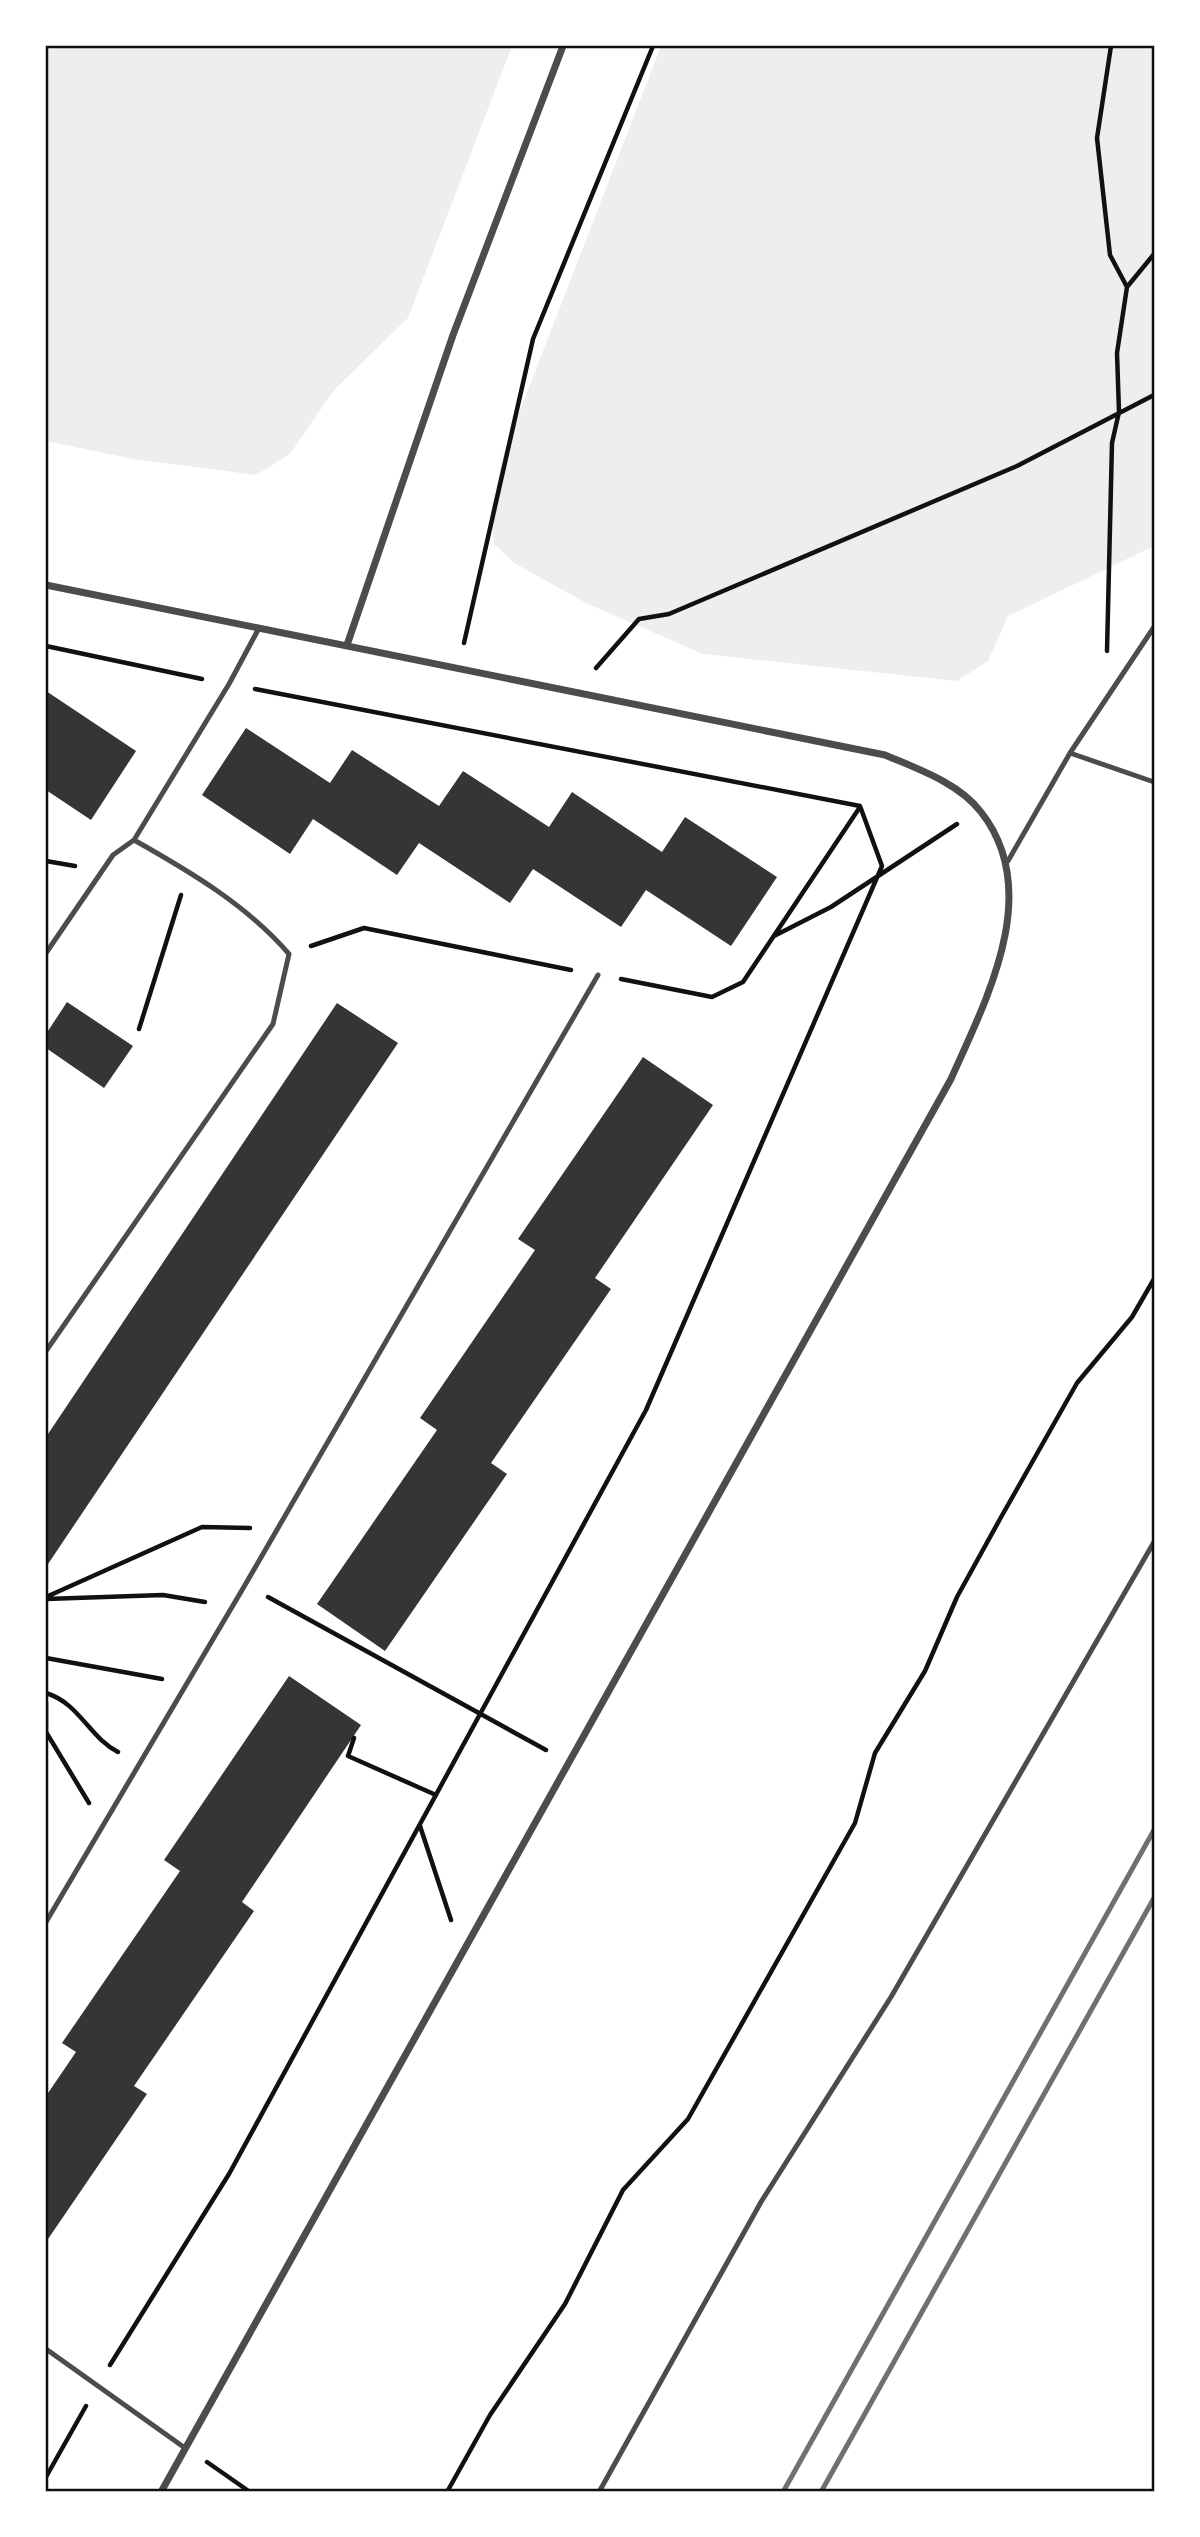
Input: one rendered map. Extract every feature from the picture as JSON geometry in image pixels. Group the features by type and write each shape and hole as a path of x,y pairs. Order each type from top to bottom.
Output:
{"street":[{"path":"347,645 453,335 564,46"},
{"path":"46,584 885,755 938,778 981,811 1008,861 1010,909 988,996 951,1079 161,2491"}],"lane":[{"path":"1008,861 1070,753 1154,627"},
{"path":"46,954 113,855 134,840 229,684 259,628"},
{"path":"1070,753 1154,782"},
{"path":"46,1351 273,1024 289,954 269,931 188,871 134,840"},
{"path":"46,1922 246,1585 598,975"},
{"path":"598,2491 761,2202 891,1997 1154,1542"},
{"path":"46,2352 185,2448"}],"path":[{"path":"458,668 533,339 653,46"},
{"path":"1111,46 1097,138 1110,255 1127,287"},
{"path":"1105,698 1112,443 1119,412 1117,353 1127,287 1154,254"},
{"path":"576,692 639,619 669,614 1005,471 1154,395"},
{"path":"46,646 860,806"},
{"path":"46,2477 97,2386 229,2174 646,1410 882,866 860,806"},
{"path":"289,954 364,928 712,997 743,982 860,806"},
{"path":"773,937 831,908 944,832 981,811"},
{"path":"139,1029 188,871"},
{"path":"447,2491 490,2414 565,2304 623,2190 695,2107 855,1823 876,1753 925,1671 957,1597 1000,1518 1077,1383 1132,1317 1154,1279"},
{"path":"46,1598 202,1527 278,1529"},
{"path":"246,1585 482,1712 570,1764"},
{"path":"46,1598 163,1595 233,1607"},
{"path":"46,1658 130,1671 186,1685"},
{"path":"46,1693 60,1697 86,1720 101,1743 139,1764"},
{"path":"46,1702 46,1732 104,1823"},
{"path":"354,1738 348,1756 436,1796"},
{"path":"420,1825 434,1862 449,1917 467,1947"},
{"path":"185,2448 250,2491"}],"shaded area":[{"path":"46,46 512,46 408,318 334,390 290,454 256,475 133,459 46,441"},
{"path":"661,46 1154,46 1154,546 1008,616 988,661 957,681 703,654 586,603 514,563 494,544 491,508 504,452"}],"building":[{"path":"46,691 136,751 91,820 46,790"},
{"path":"246,728 330,783 352,750 439,806 463,771 549,827 572,792 662,852 685,817 777,877 731,946 646,890 621,927 533,869 510,903 419,843 397,875 313,819 290,854 202,795"},
{"path":"67,1002 133,1046 104,1088 46,1048 46,1034"},
{"path":"337,1003 398,1043 46,1567 46,1437"},
{"path":"643,1057 713,1105 595,1278 611,1289 491,1463 507,1474 385,1651 317,1604 437,1430 420,1418 535,1250 518,1239"},
{"path":"289,1676 361,1725 242,1902 254,1911 134,2086 147,2094 46,2242 46,2096 76,2052 62,2043 180,1871 164,1860"}],"railway":[{"path":"783,2492 1154,1830"},
{"path":"821,2492 1154,1898"}]}
